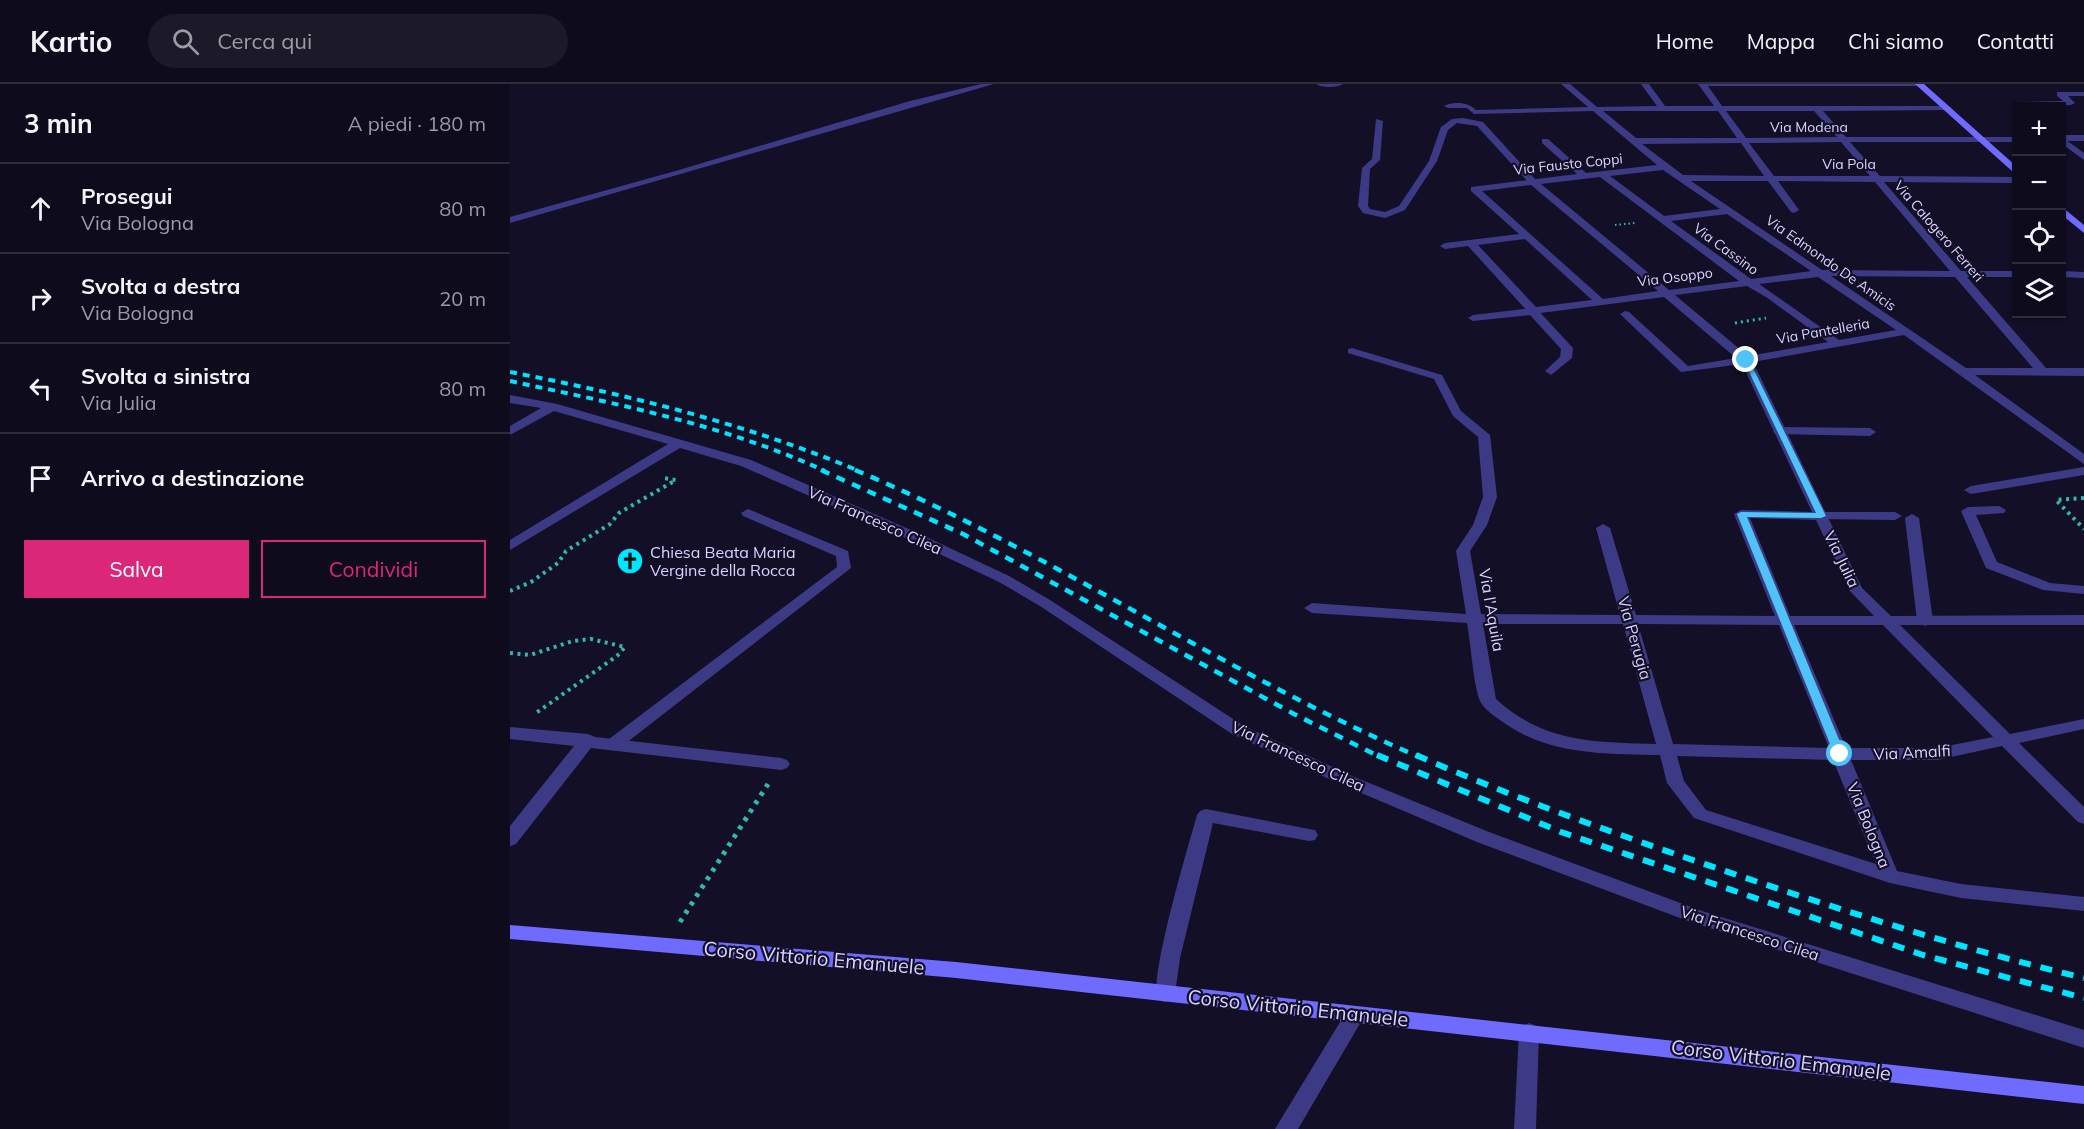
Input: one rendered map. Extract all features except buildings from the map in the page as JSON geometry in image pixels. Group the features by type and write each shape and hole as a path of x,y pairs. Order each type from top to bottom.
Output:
{"main road":[{"path":"1920,84 2012,166"},
{"path":"2066,214 2084,230"},
{"name":"Corso Vittorio Emanuele","path":"510,932 956,970 2084,1095"}],"street":[{"path":"510,220 913,103 990,84"},
{"path":"1320,84 1339,84"},
{"name":"Via Edmondo De Amicis","path":"1564,84 1665,167 1963,371 2084,460"},
{"path":"1646,84 1663,109"},
{"path":"1702,84 1920,84"},
{"path":"1702,84 1794,210"},
{"path":"2066,103 2072,103 2060,94 2084,94"},
{"path":"1448,106 1469,106 1474,112 1593,109 1948,108"},
{"name":"Via Calogero Ferreri","path":"1816,108 2042,371"},
{"name":"Via Julia","path":"1379,121 1376,160 1366,168 1363,206 1366,211 1387,215 1396,213 1433,161 1444,129 1455,120 1473,121 1480,124 1532,181 1746,360 1856,590 2084,818"},
{"path":"2066,139 2084,138"},
{"name":"Via Modena","path":"1634,141 2012,139"},
{"path":"1545,141 1584,176"},
{"path":"2066,143 2084,157"},
{"name":"Via Fausto Coppi","path":"1526,236 1474,189 1665,167"},
{"name":"Via Cassino","path":"1601,174 1749,283 1838,344"},
{"name":"Via Pola","path":"1682,178 2012,180"},
{"path":"1662,219 1728,210"},
{"path":"1445,246 1526,236 1601,302"},
{"path":"1471,243 1567,348 1566,358 1551,371"},
{"name":"Via Osoppo","path":"1473,318 1822,273 2012,274"},
{"path":"2066,274 2084,275"},
{"name":"Via Pantelleria","path":"1625,314 1685,370 1904,332"},
{"name":"Via l'Aquila","path":"1352,351 1438,377 1446,386 1451,405 1466,422 1484,435 1490,497 1480,525 1463,551 1488,701 1500,713 1529,732 1560,743 1593,748 1665,748"},
{"path":"1963,371 2084,372"},
{"name":"Via Francesco Cilea","path":"510,399 553,407 747,463 1004,579 1045,603 1238,730 1346,780 1583,876 1695,916 2084,1040"},
{"path":"510,431 553,407"},
{"path":"1779,431 1870,432"},
{"path":"510,546 679,443"},
{"path":"1971,490 2084,471"},
{"path":"1999,510 1968,511 1991,564 2048,587 2084,590"},
{"path":"615,743 844,568 843,554 748,513"},
{"name":"Via Bologna","path":"1821,516 1741,514 1890,876"},
{"path":"1821,516 1895,516"},
{"path":"1912,518 1925,621"},
{"name":"Via Perugia","path":"1603,528 1676,783 1700,814 1890,876 1961,891 2084,904"},
{"path":"1312,608 1476,619 2084,620"},
{"name":"Via Amalfi","path":"1665,748 1840,754 1937,753 2084,724"},
{"path":"510,733 615,743 781,764"},
{"path":"510,839 588,740"},
{"path":"1165,994 1170,958 1206,815 1309,835"},
{"path":"1286,1129 1355,1015"},
{"path":"1525,1129 1529,1032"}],"path":[{"path":"1706,327 1796,314"},
{"path":"510,591 531,582 558,563 566,551 610,524 619,513 676,480 633,472"},
{"path":"2084,498 2056,500 2084,530"},
{"path":"510,653 530,655 573,640 591,639 625,647 618,656 528,719"},
{"path":"666,945 781,764"}],"railway":[{"path":"510,372 687,412 774,439 859,471"},
{"path":"510,381 630,407 710,428 825,471"},
{"path":"821,470 963,534 1294,714 1380,757"},
{"path":"855,470 927,502 998,538 1276,688 1419,757"},
{"path":"1377,755 1561,832 1923,955 2084,998"},
{"path":"1416,755 1576,819 1740,876 1910,931 2084,978"}],"place":[{"name":"Chiesa Beata Maria Vergine della Rocca","path":"630,561"}],"route":[{"path":"1746,360 1821,516 1741,514 1840,754"}]}
